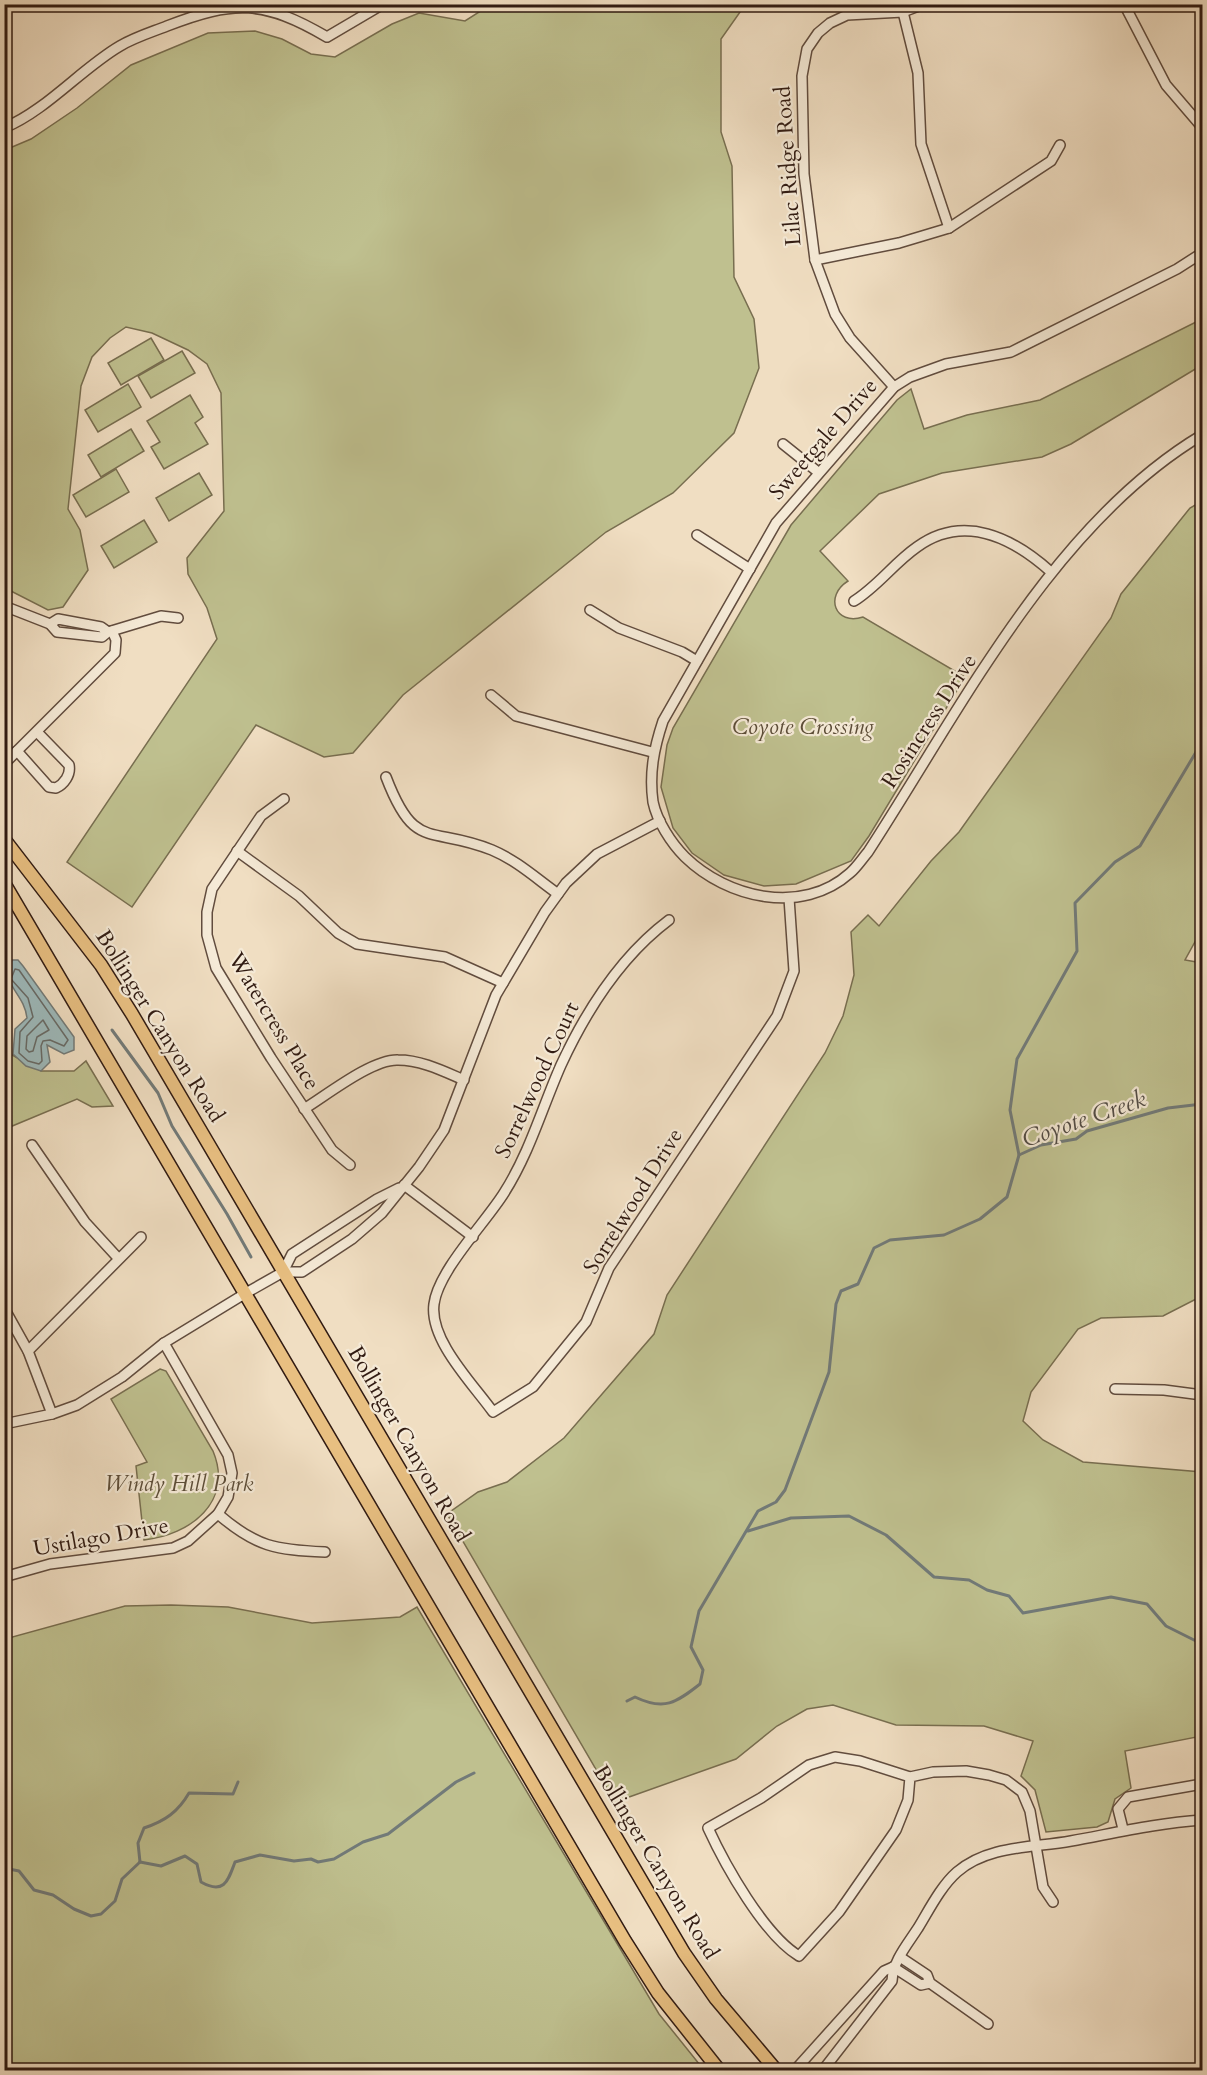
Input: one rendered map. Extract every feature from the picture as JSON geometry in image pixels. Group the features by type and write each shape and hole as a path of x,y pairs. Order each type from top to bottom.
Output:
{"main road":[{"name":"Bollinger Canyon Road","path":"4,839 101,964 678,1943 716,1999 776,2070"},
{"path":"4,883 625,1941 658,1993 719,2070"}],"street":[{"path":"4,128 75,82 120,46 195,14 221,8 255,6 302,22 327,37 383,4"},
{"name":"Lilac Ridge Road","path":"894,387 850,338 835,314 814,260 804,174 802,76 807,49 818,33 830,23 847,15 903,12 924,4"},
{"path":"1124,4 1166,85 1203,127"},
{"path":"903,12 918,73 921,144 949,228"},
{"path":"814,260 899,243 949,228 1051,161 1060,145"},
{"name":"Sweetgale Drive","path":"660,821 654,803 652,752 663,721 776,523 894,387 910,377 946,364 1011,352 1177,270 1203,253"},
{"name":"Rosincress Drive","path":"660,821 678,850 700,872 726,887 754,896 789,898 823,889 849,874 868,852 1051,572 1139,478 1203,435"},
{"path":"783,444 818,472"},
{"path":"854,601 873,589 918,546 938,535 962,531 989,534 1016,544 1051,572"},
{"path":"697,535 750,569"},
{"path":"4,606 50,624 58,620 101,627 110,631 116,640 115,653 4,764"},
{"path":"590,610 619,628 682,652 697,661"},
{"path":"110,631 161,616 178,618"},
{"path":"491,695 516,716 652,752"},
{"path":"17,751 49,787 56,788 63,784 70,770 69,765 37,732"},
{"path":"386,777 404,817 419,830 494,851 558,894"},
{"name":"Watercress Place","path":"284,799 261,816 212,889 207,912 207,935 216,968 304,1109 332,1150 350,1165"},
{"path":"4,1424 52,1414 77,1405 164,1343 246,1293 283,1272 302,1272 352,1239 382,1213 434,1148 503,982 558,894 597,854 660,821"},
{"path":"237,851 299,896 338,933 357,944 445,957 503,982"},
{"name":"Sorrelwood Drive","path":"472,1237 440,1283 434,1304 434,1327 446,1348 493,1412 533,1387 586,1322 609,1268 777,1016 794,970 789,898"},
{"name":"Sorrelwood Court","path":"472,1237 504,1194 530,1147 561,1065 587,1014 641,941 669,920"},
{"path":"304,1109 373,1067 396,1059 417,1062 464,1080"},
{"path":"32,1145 85,1222 118,1258"},
{"path":"283,1272 292,1254 377,1199 404,1185"},
{"path":"404,1185 472,1237"},
{"path":"28,1351 141,1237"},
{"path":"4,1308 28,1351 52,1414"},
{"name":"Ustilago Drive","path":"4,1577 50,1564 173,1548 188,1541 218,1514 232,1485 228,1455 164,1343"},
{"path":"1115,1389 1164,1389 1203,1395"},
{"path":"218,1514 258,1543 280,1549 326,1552"},
{"path":"910,1778 908,1800 896,1830 839,1912 799,1956 784,1947 748,1898 708,1828 761,1798 808,1765 835,1757 860,1761 910,1778 933,1773 966,1771 1006,1780 1022,1792 1030,1811 1043,1887 1053,1902"},
{"path":"1123,1829 1119,1809 1128,1797 1203,1784"},
{"path":"823,2070 892,1981 893,1967 934,1901 956,1872 979,1858 1002,1851 1123,1829 1203,1820"},
{"path":"900,1957 927,1975 930,1983 988,2024"},
{"path":"893,1967 921,1985 930,1983"},
{"path":"795,2070 884,1971 893,1967"}],"green space":[{"path":"490,5 745,5 721,39 721,132 732,166 734,277 754,319 759,368 734,433 673,493 606,532 403,695 353,753 324,757 256,725 132,907 67,862 217,639 207,608 188,574 187,558 224,511 221,393 207,364 188,350 152,333 126,327 110,338 92,357 81,386 68,509 80,530 88,570 63,607 48,610 5,588 5,150 31,139 77,108 131,65 208,33 255,31 282,39 311,54 335,57 392,24 419,13 465,21"},
{"name":"Coyote Crossing","path":"1202,319 1202,365 1071,444 1042,457 942,473 879,494 820,551 848,581 836,594 836,608 840,614 853,619 863,617 965,677 869,836 851,861 796,884 764,886 724,875 692,853 673,828 661,787 667,745 673,728 791,525 897,400 911,389 924,429 967,415 1040,400"},
{"path":"151,338 164,360 121,385 108,363"},
{"path":"182,351 195,373 151,398 138,376"},
{"path":"128,384 141,407 98,432 85,410"},
{"path":"190,395 203,417 195,423 208,444 164,469 151,447 160,442 147,421"},
{"path":"131,429 144,451 101,477 88,455"},
{"path":"116,469 129,492 86,517 73,495"},
{"path":"199,473 212,495 169,521 156,498"},
{"path":"1202,501 1202,929 1185,960 1202,963 1202,1296 1163,1316 1101,1318 1078,1329 1031,1392 1023,1421 1043,1440 1083,1462 1202,1472 1202,1736 1125,1751 1131,1788 1115,1799 1108,1822 1097,1827 1046,1832 1035,1790 1021,1776 1033,1741 984,1726 896,1725 833,1705 807,1709 777,1726 736,1759 615,1802 447,1514 478,1492 507,1482 564,1438 654,1334 667,1295 825,1053 843,1016 854,975 851,932 868,915 879,926 931,861 959,832 1111,618 1121,594 1190,508"},
{"path":"144,520 157,542 114,568 101,546"},
{"path":"5,1051 41,1071 74,1071 86,1061 113,1106 92,1107 77,1099 5,1129"},
{"name":"Windy Hill Park","path":"160,1369 166,1371 213,1451 218,1469 218,1486 213,1500 204,1513 192,1523 161,1537 144,1540 136,1466 147,1462 111,1399"},
{"path":"125,1606 228,1607 312,1623 400,1617 417,1607 659,2014 704,2070 5,2070 5,1639"}],"water":[{"path":"12,960 18,960 23,966 74,1037 74,1050 64,1054 47,1045 50,1062 41,1071 26,1066 13,1054 15,1029 27,1018 9,976"}],"waterway":[{"name":"Coyote Creek","path":"627,1701 635,1697 654,1704 669,1703 684,1696 700,1684 703,1670 691,1647 699,1611 758,1511 776,1502 785,1490 829,1372 836,1304 841,1291 858,1284 874,1248 890,1240 944,1235 980,1219 1007,1197 1019,1155 1010,1110 1017,1059 1077,951 1075,903 1115,862 1140,846 1202,742"},
{"path":"112,1030 158,1093 172,1126 251,1257"},
{"name":"Coyote Creek","path":"1019,1155 1041,1145 1076,1139 1087,1131 1168,1108 1202,1104"},
{"path":"748,1531 791,1518 849,1516 886,1535 934,1577 969,1580 987,1590 1009,1596 1023,1613 1111,1597 1147,1604 1166,1626 1202,1644"},
{"name":"Coyote Creek","path":"140,1862 161,1866 185,1856 197,1864 201,1882 215,1887 224,1884 235,1862 260,1855 294,1861 311,1859 318,1862 334,1859 363,1842 388,1834 456,1782 474,1773"},
{"path":"140,1862 138,1843 144,1828 170,1815 189,1793 233,1794 238,1782"},
{"name":"Coyote Creek","path":"4,1868 19,1871 34,1890 53,1895 74,1909 91,1916 101,1914 115,1901 122,1879 140,1862"}]}
